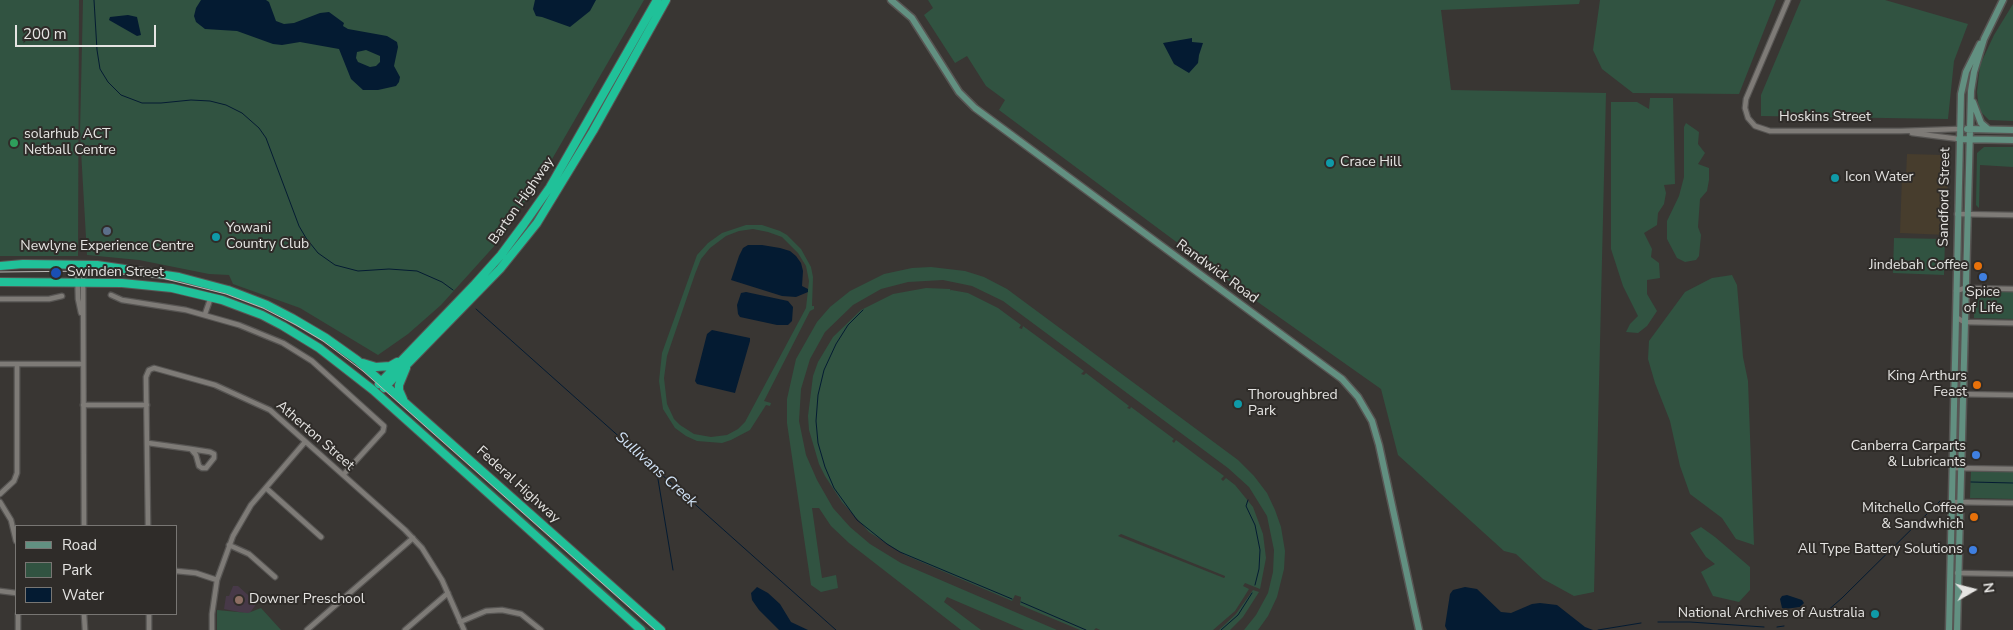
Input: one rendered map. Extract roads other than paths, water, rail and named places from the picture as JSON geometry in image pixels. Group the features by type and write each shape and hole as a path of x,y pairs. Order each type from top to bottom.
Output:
{"highway":[{"name":"Barton Highway","path":"375,392 405,362 501,255 550,187 657,0"},
{"name":"Barton Highway","path":"405,362 500,269 537,223 593,131 666,0"},
{"name":"Federal Highway","path":"0,266 80,264 111,266 170,276 222,288 267,305 292,318 326,338 356,360 661,630"},
{"name":"Federal Highway","path":"0,282 140,285 182,290 211,296 262,315 306,338 375,392 641,630"},
{"path":"356,360 376,367 405,362 399,385 400,394 404,401"}],"main road":[{"name":"Randwick Road","path":"891,0 912,18 959,92 975,108 1342,380 1358,397 1372,421 1379,445 1420,630"},
{"name":"Sandford Street","path":"1949,630 1959,129 1963,85 1974,54 1984,39 2003,0"},
{"name":"Sandford Street","path":"1957,630 1969,130 1974,72 1984,39"},
{"path":"1971,91 1975,110 1981,123 1991,130"},
{"name":"Hoskins Street","path":"1959,129 2013,130"},
{"name":"Hoskins Street","path":"1959,139 2013,140"}],"street":[{"name":"Hoskins Street","path":"1788,0 1747,97 1746,113 1751,123 1759,128 1770,131 1959,129"},
{"name":"Hoskins Street","path":"1901,131 1959,139"},
{"path":"1957,214 2013,216"},
{"path":"80,264 84,525"},
{"path":"1956,291 1965,288 2013,289"},
{"path":"0,299 49,299 62,296"},
{"path":"111,296 122,300 161,304 205,314 239,325 283,343 305,356 384,426 383,431 343,475"},
{"path":"205,314 211,296"},
{"path":"1955,317 1964,322 2013,323"},
{"path":"0,364 82,364"},
{"path":"0,494 14,481 17,473 17,364"},
{"name":"Atherton Street","path":"148,525 147,373 151,369 158,369 215,385 270,410 413,538 434,566 464,630"},
{"path":"1954,394 2013,395"},
{"path":"83,405 147,404"},
{"path":"212,630 212,614 217,580 229,545 244,514 305,442"},
{"path":"148,443 191,449 210,452 214,458 206,468 202,468 191,449"},
{"path":"1952,468 2013,469"},
{"path":"266,488 321,537"},
{"path":"0,502 11,520 15,537"},
{"path":"1951,502 2013,503"},
{"path":"307,630 413,538"},
{"path":"229,545 249,554 275,577"},
{"path":"178,571 196,573 217,580"},
{"path":"1950,573 2013,574"},
{"path":"0,591 15,593"},
{"path":"405,630 448,593"},
{"path":"460,622 486,611 502,610 521,614 541,630"},
{"path":"18,615 18,630"},
{"path":"84,615 85,630"},
{"path":"149,615 149,630"}],"water":[{"path":"201,0 266,0 269,2 276,21 284,24 294,23 320,13 329,12 344,23 343,26 348,29 387,36 397,42 398,47 394,66 400,77 399,82 396,86 378,90 363,90 351,79 339,49 300,42 282,45 273,44 237,31 205,29 196,22 194,16","holes":["366,50 380,56 380,62 376,66 370,67 358,62 356,58 357,52"]},
{"path":"535,0 596,0 590,11 570,27 536,16 533,9"},
{"path":"128,15 137,17 141,35 137,36 109,20 110,17"},
{"path":"1192,38 1192,42 1203,43 1198,63 1189,73 1174,64 1163,43"},
{"path":"748,245 762,245 790,251 801,263 803,271 802,286 808,289 808,292 796,297 782,296 731,280 739,256 743,248"},
{"path":"746,292 788,301 793,307 792,321 788,325 777,325 740,317 737,305 741,293"},
{"path":"712,330 750,338 735,393 697,384 695,381 707,334"},
{"path":"757,587 768,593 780,604 791,622 808,630 779,630 752,600 751,593"},
{"path":"1465,587 1477,589 1501,612 1511,613 1532,604 1540,603 1557,605 1585,627 1593,630 1447,630 1445,626 1450,594 1453,590"},
{"path":"1787,595 1802,600 1804,603 1800,607 1782,608 1780,599 1782,596"}],"waterway":[{"name":"Sullivans Creek","path":"94,0 100,69 108,82 121,95 142,103 191,100 210,101 226,105 242,113 259,128 266,138 299,226 318,253 335,265 358,271 389,269 417,271 442,282 453,290"},
{"name":"Sullivans Creek","path":"476,309 836,630"},
{"path":"863,310 848,325 836,344 824,370 818,395 816,421 818,443 834,488 857,520 887,544 900,552 1012,599"},
{"path":"657,473 673,570"},
{"path":"1971,482 2013,483"},
{"path":"1248,500 1246,506 1255,525 1260,550 1259,569 1255,585"},
{"path":"1816,615 1826,612 1842,598 1940,501"},
{"path":"1221,630 1238,615 1252,593"},
{"path":"1021,602 1086,630"},
{"path":"1658,622 1690,622 1764,627"},
{"path":"1598,630 1641,623"},
{"path":"1777,627 1784,626"}],"tram line":[{"path":"0,272 92,271 162,278 226,294 263,308 296,325 323,341 363,371 655,630"}],"place":[{"name":"solarhub ACT Netball Centre","path":"14,143"},
{"name":"Crace Hill","path":"1330,163"},
{"name":"Icon Water","path":"1835,178"},
{"name":"Newlyne Experience Centre","path":"107,231"},
{"name":"Yowani Country Club","path":"216,237"},
{"name":"Jindebah Coffee","path":"1978,266"},
{"name":"Swinden Street","path":"56,273"},
{"name":"Spice of Life","path":"1983,277"},
{"name":"King Arthurs Feast","path":"1977,385"},
{"name":"Thoroughbred Park","path":"1238,404"},
{"name":"Canberra Carparts & Lubricants","path":"1976,455"},
{"name":"Mitchello Coffee & Sandwhich","path":"1974,517"},
{"name":"All Type Battery Solutions","path":"1973,550"},
{"name":"Downer Preschool","path":"239,600"},
{"name":"National Archives of Australia","path":"1875,614"}]}
